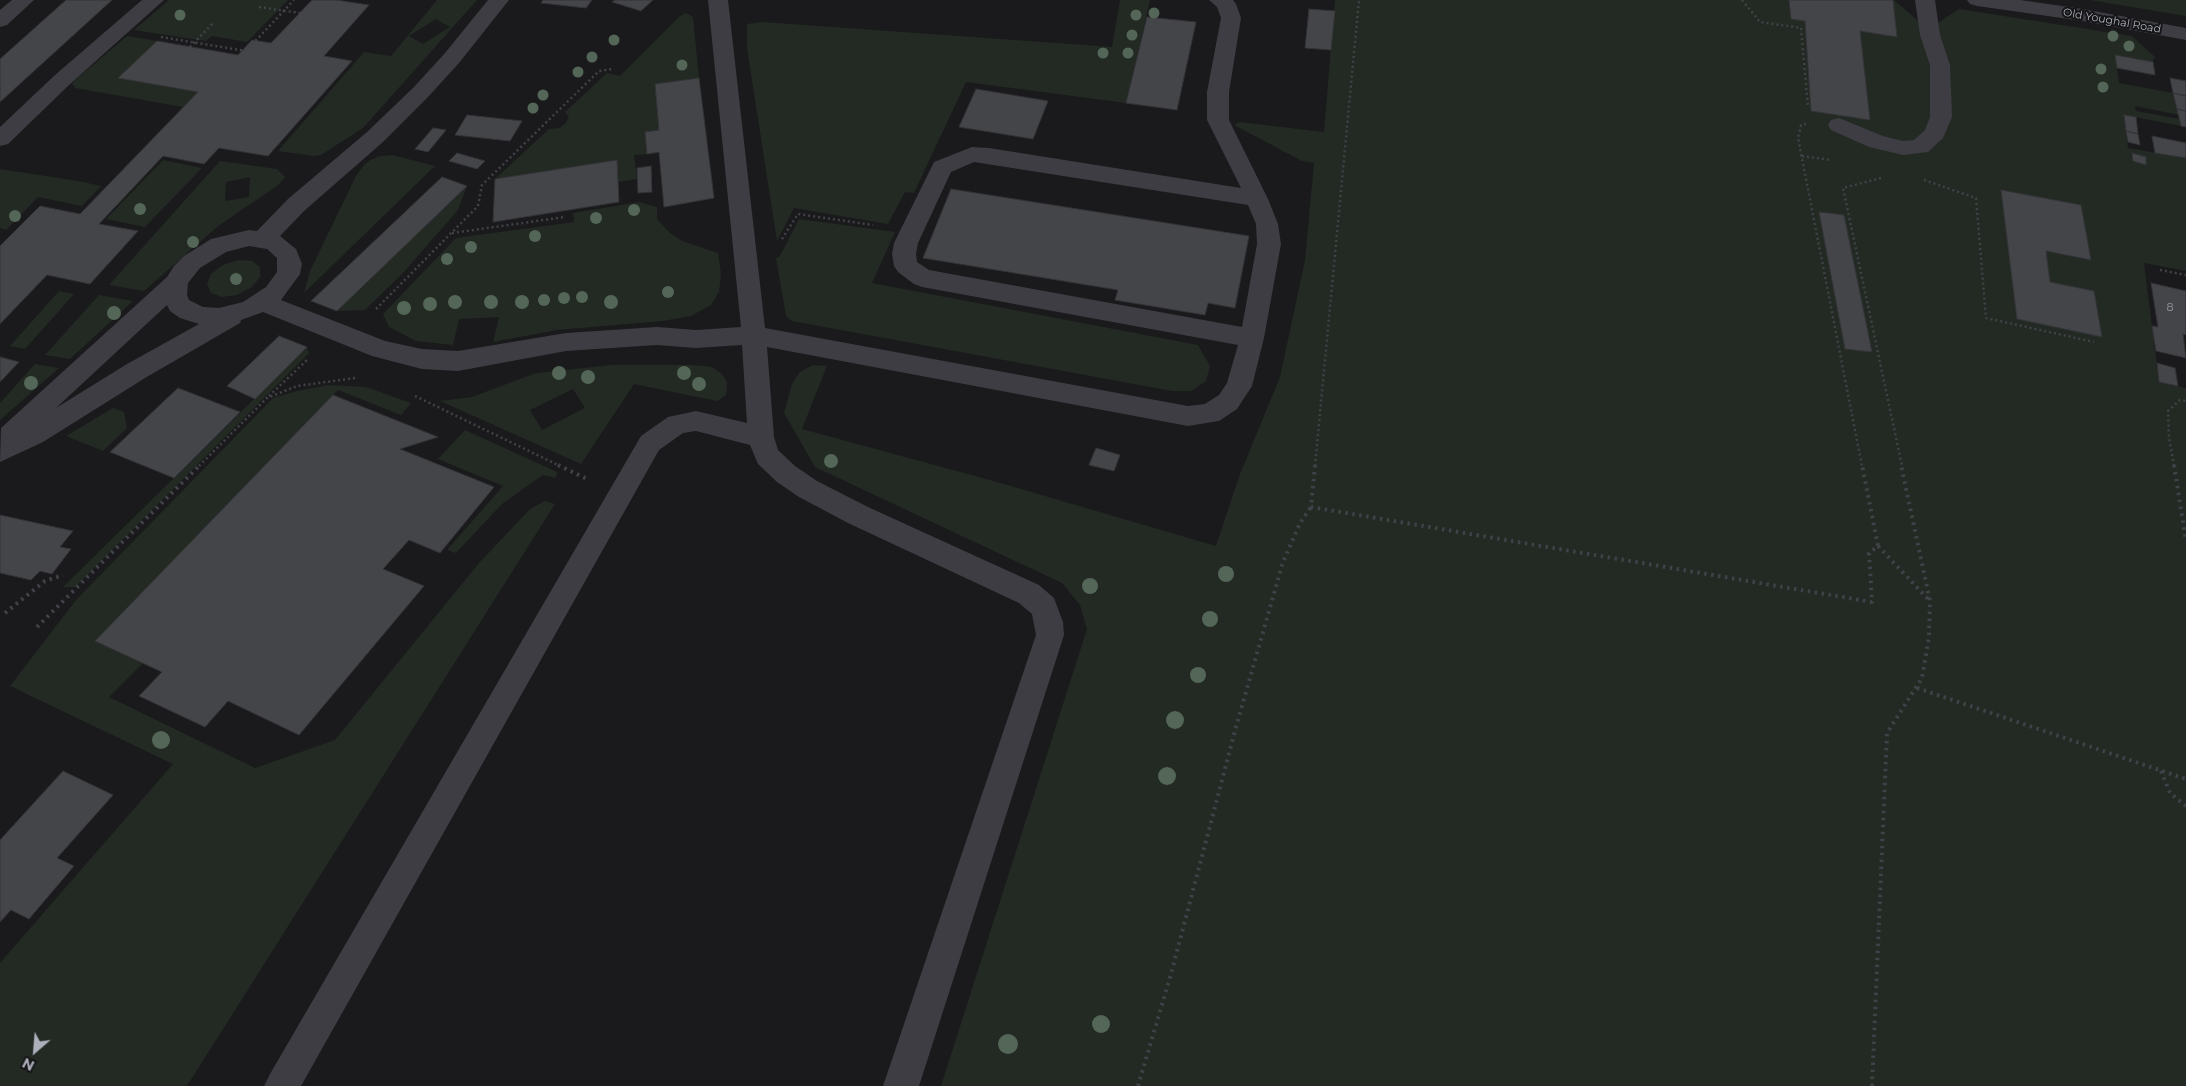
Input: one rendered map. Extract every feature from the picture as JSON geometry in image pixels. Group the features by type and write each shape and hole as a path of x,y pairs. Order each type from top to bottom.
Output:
{"street":[{"path":"0,21 24,0"},
{"path":"0,138 118,30 154,0"},
{"path":"263,239 296,205 375,137 421,92 452,58 499,0"},
{"path":"718,0 754,335 761,436 767,456 786,474 808,489 858,515 1029,594 1044,607 1049,622 1050,636 901,1086"},
{"path":"262,302 381,350 422,359 458,360 495,356 566,342 657,336 696,339 754,335 833,348 1188,416 1210,414 1228,402 1239,386 1252,338 1269,244 1267,224 1257,199 1218,120 1218,92 1231,18 1226,4 1219,0"},
{"path":"1839,125 1877,142 1903,148 1920,147 1935,134 1941,117 1940,65 1930,35 1925,0"},
{"name":"Old Youghal Road","path":"1977,0 2083,15 2186,34"},
{"path":"1252,338 922,278 906,266 904,254 906,243 942,167 972,154 989,155 1257,199"},
{"path":"0,444 176,283 182,272 192,262 212,249 234,240 263,239 274,242 283,248 288,255 290,264 288,274 282,284 262,302 136,371 34,434 0,451"},
{"path":"176,283 175,294 179,304 189,312 203,316 219,317 237,314"},
{"path":"282,1086 619,494 650,443 677,424 696,421 761,436"}],"path":[{"path":"118,30 246,51 294,0"},
{"path":"1138,1086 1171,974 1236,727 1283,562 1300,523 1312,507 1359,0"},
{"path":"1742,0 1760,22 1801,28 1808,110"},
{"path":"259,7 300,13"},
{"path":"190,47 214,23"},
{"path":"37,627 267,398 342,334 452,234 478,206 482,185 599,71 612,69"},
{"path":"1811,124 1801,125 1798,138 1878,546 1930,601"},
{"path":"1872,1086 1887,733 1922,678 1929,637 1930,601 1842,188 1883,178 1920,147"},
{"path":"1802,156 1839,161"},
{"path":"1922,179 1976,198 1986,318 2094,342"},
{"path":"744,253 776,249 798,214 882,226"},
{"path":"452,234 565,217"},
{"path":"2160,270 2186,275"},
{"path":"267,398 296,386 340,379 364,378"},
{"path":"412,395 619,494"},
{"path":"2186,402 2180,400 2168,412 2169,438 2186,541"},
{"path":"1312,507 1872,602 1869,553 1878,546"},
{"path":"6,613 45,581 63,575"},
{"path":"1917,688 2186,779"},
{"path":"2160,771 2170,793 2186,806"}],"shaded area":[{"path":"169,0 288,0 247,42 212,36 206,41 134,30"},
{"path":"437,0 477,0 363,128 321,155 314,156 278,151 364,52 391,56","holes":["436,19 450,27 423,44 409,36"]},
{"path":"1120,0 1150,0 1126,103 966,82 914,193 905,192 888,224 794,208 777,241 747,48 747,24 762,22 1112,47"},
{"path":"1335,0 1894,0 1916,19 1938,23 1959,9 2132,36 2156,58 2153,59 2153,62 2115,55 2119,83 2173,93 2179,115 2135,106 2136,111 2180,119 2181,126 2124,115 2128,148 2186,158 2186,271 2144,263 2159,382 2186,388 2186,1086 941,1086 1087,629 1080,605 1062,583 815,467 784,413 792,384 800,372 813,365 827,366 802,429 997,482 1216,546 1240,474 1280,377 1305,260 1314,163 1302,161 1234,125 1239,122 1324,132"},
{"path":"2090,0 2186,0 2186,16"},
{"path":"686,13 693,17 699,78 655,84 659,130 645,132 647,154 634,155 637,179 618,182 617,160 495,179 549,129 559,128 565,124 569,117 565,112 607,73 620,76 680,16"},
{"path":"127,36 157,41 119,78 198,92 183,107 75,88 72,84 74,81"},
{"path":"392,155 435,166 304,293 310,271 356,176 370,160 380,156"},
{"path":"163,160 202,168 145,227 106,219"},
{"path":"220,161 277,169 285,177 278,185 217,227 144,291 109,285","holes":["250,177 249,197 225,201 226,182"]},
{"path":"0,169 101,186 82,206 38,197 6,230 0,228"},
{"path":"467,186 458,210 403,273 365,310 337,311"},
{"path":"639,202 657,207 657,219 670,233 682,241 718,253 721,274 719,292 711,305 691,316 663,321 557,330 493,342 499,317 459,319 453,345 416,341 389,327 383,314 456,238 574,222 573,213"},
{"path":"799,219 895,232 872,283 1198,345 1210,366 1206,381 1191,391 1172,391 792,321 786,316 776,258 780,256"},
{"path":"238,260 252,261 260,267 260,277 252,287 237,295 222,297 211,293 207,284 211,274 223,265"},
{"path":"59,291 74,294 25,349 10,346"},
{"path":"99,295 133,301 70,359 45,355"},
{"path":"307,347 309,353 75,587 63,587"},
{"path":"35,364 59,368 0,420 0,403"},
{"path":"612,365 693,365 712,367 722,374 727,382 726,395 717,401 634,384 581,464 440,401 472,397 536,373","holes":["573,389 585,408 542,430 530,410"]},
{"path":"329,385 366,387 411,403 401,415 338,390 96,640 143,663 109,697 255,768 335,740 479,563 529,510 544,501 555,504 187,1086 0,1086 0,963 173,764 10,686 76,600 273,398"},
{"path":"113,408 124,412 127,428 103,451 66,436"},
{"path":"465,430 557,472 556,478 543,475 502,504 456,553 447,550 503,486 438,459"}],"building":[{"path":"66,0 112,0 0,102 0,59"},
{"path":"312,0 336,0 369,5 324,56 352,61 268,156 219,148 204,164 163,156 99,224 138,231 90,284 47,275 0,324 0,246 40,206 80,214 198,92 118,78 157,41 238,55 252,40 271,43"},
{"path":"543,0 592,0 586,8 541,3"},
{"path":"615,0 653,0 641,11 612,2"},
{"path":"1789,0 1893,0 1897,37 1860,31 1870,120 1811,111 1805,21 1791,19"},
{"path":"1309,9 1335,11 1331,50 1305,48"},
{"path":"1147,17 1196,22 1177,110 1126,103"},
{"path":"2115,55 2153,62 2155,75 2117,68"},
{"path":"699,78 714,198 664,207 659,152 647,154 645,132 659,130 655,84"},
{"path":"2170,78 2186,81 2186,96 2173,93"},
{"path":"976,89 1048,101 1033,139 959,127"},
{"path":"2173,93 2186,96 2186,111 2177,109"},
{"path":"2177,109 2186,111 2186,127 2181,126"},
{"path":"467,115 522,121 510,141 455,135"},
{"path":"2124,115 2136,117 2138,134 2126,131"},
{"path":"433,128 446,130 428,152 415,149"},
{"path":"2126,131 2138,134 2140,145 2128,142"},
{"path":"2152,136 2186,143 2186,158 2155,153"},
{"path":"457,153 485,161 477,169 449,161"},
{"path":"2132,153 2146,157 2146,165 2133,161"},
{"path":"617,160 619,202 493,222 495,179"},
{"path":"651,166 652,192 638,193 637,168"},
{"path":"442,177 467,186 337,311 311,301"},
{"path":"951,189 1249,236 1235,308 1208,303 1205,315 1115,300 1118,290 923,258"},
{"path":"2001,190 2081,205 2091,260 2046,251 2050,282 2094,291 2102,337 2017,319"},
{"path":"1819,212 1844,215 1872,352 1845,349"},
{"path":"2151,283 2186,291 2186,335 2183,334 2186,358 2156,351 2152,326 2158,327"},
{"path":"279,336 307,347 255,399 227,386"},
{"path":"0,357 19,362 0,382"},
{"path":"2157,363 2175,368 2178,386 2159,382"},
{"path":"178,388 240,412 174,478 110,452"},
{"path":"333,395 438,437 400,449 494,487 440,553 409,540 383,569 424,586 299,735 228,701 205,727 139,696 162,672 95,641"},
{"path":"1096,448 1120,455 1114,471 1089,465"},
{"path":"0,515 73,531 60,547 71,549 52,574 40,571 31,580 0,573"},
{"path":"63,771 113,795 57,858 74,866 29,919 11,910 0,922 0,840"}]}
